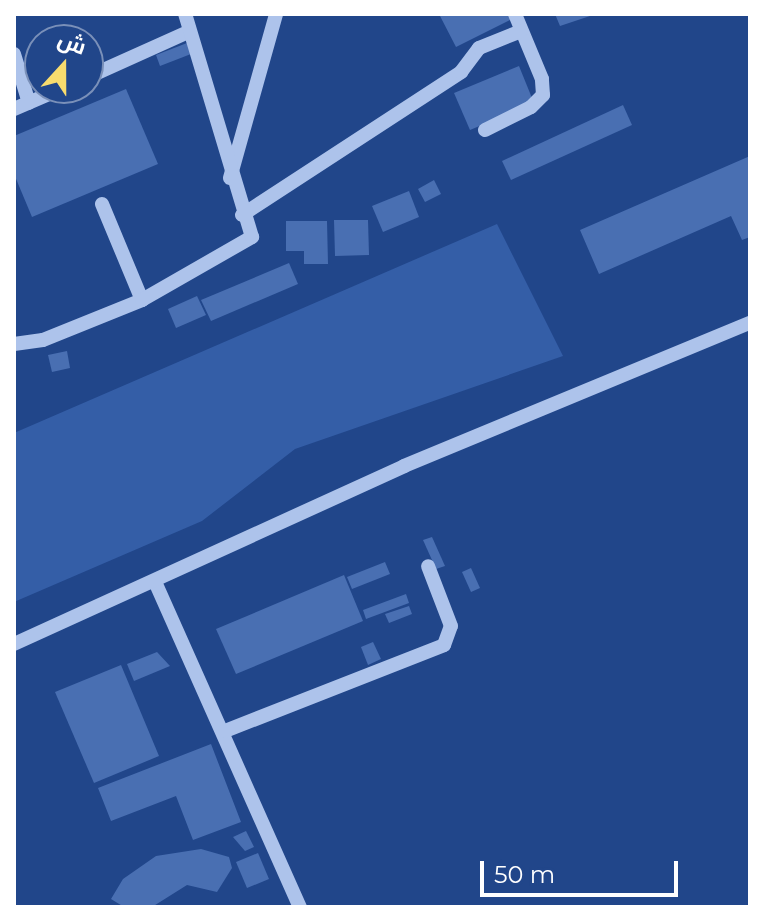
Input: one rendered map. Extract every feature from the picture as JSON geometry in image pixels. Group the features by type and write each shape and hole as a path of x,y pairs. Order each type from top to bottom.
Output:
{"street":[{"path":"14,344 43,340 142,300 252,237 230,178 185,14"},
{"path":"230,178 276,14"},
{"path":"485,130 531,107 543,95 544,87 515,14"},
{"path":"242,215 461,72 479,48 521,31"},
{"path":"104,70 188,32"},
{"path":"14,54 24,87"},
{"path":"102,204 142,300"},
{"path":"14,644 156,584 404,466 750,323"},
{"path":"225,731 444,645 451,626 428,566"},
{"path":"156,584 225,731 300,907"}],"shaded area":[{"path":"497,224 563,356 295,449 202,521 14,602 14,433"}],"building":[{"path":"439,14 509,14 512,19 456,47"},
{"path":"555,14 593,14 593,15 560,26"},
{"path":"187,43 191,54 160,66 156,55"},
{"path":"519,66 534,103 470,130 454,93"},
{"path":"126,89 158,164 32,217 14,174 14,136 90,104 104,104 104,98"},
{"path":"623,105 632,125 511,180 502,161"},
{"path":"750,156 750,237 742,240 731,216 599,274 580,230"},
{"path":"434,180 441,194 425,202 418,189"},
{"path":"409,191 419,217 383,232 372,206"},
{"path":"334,220 368,220 369,255 335,256"},
{"path":"286,221 327,221 328,264 304,264 304,251 286,251"},
{"path":"289,263 298,284 211,321 201,300"},
{"path":"197,296 206,315 176,328 168,309"},
{"path":"67,351 70,368 52,372 48,355"},
{"path":"432,537 445,566 436,569 423,540"},
{"path":"385,562 390,574 352,589 347,577"},
{"path":"471,568 480,588 471,592 462,572"},
{"path":"344,575 363,621 236,674 216,629"},
{"path":"406,594 409,603 366,619 363,610"},
{"path":"409,606 412,614 389,623 385,614"},
{"path":"373,642 381,659 368,665 361,647"},
{"path":"157,652 170,666 134,681 127,664"},
{"path":"121,665 159,756 94,783 55,692"},
{"path":"211,744 241,822 193,840 176,796 111,821 98,788"},
{"path":"246,831 254,847 245,851 233,837"},
{"path":"201,849 229,857 232,868 217,892 187,885 152,907 124,907 111,899 123,879 156,856"},
{"path":"258,853 269,879 247,888 236,862"}]}
